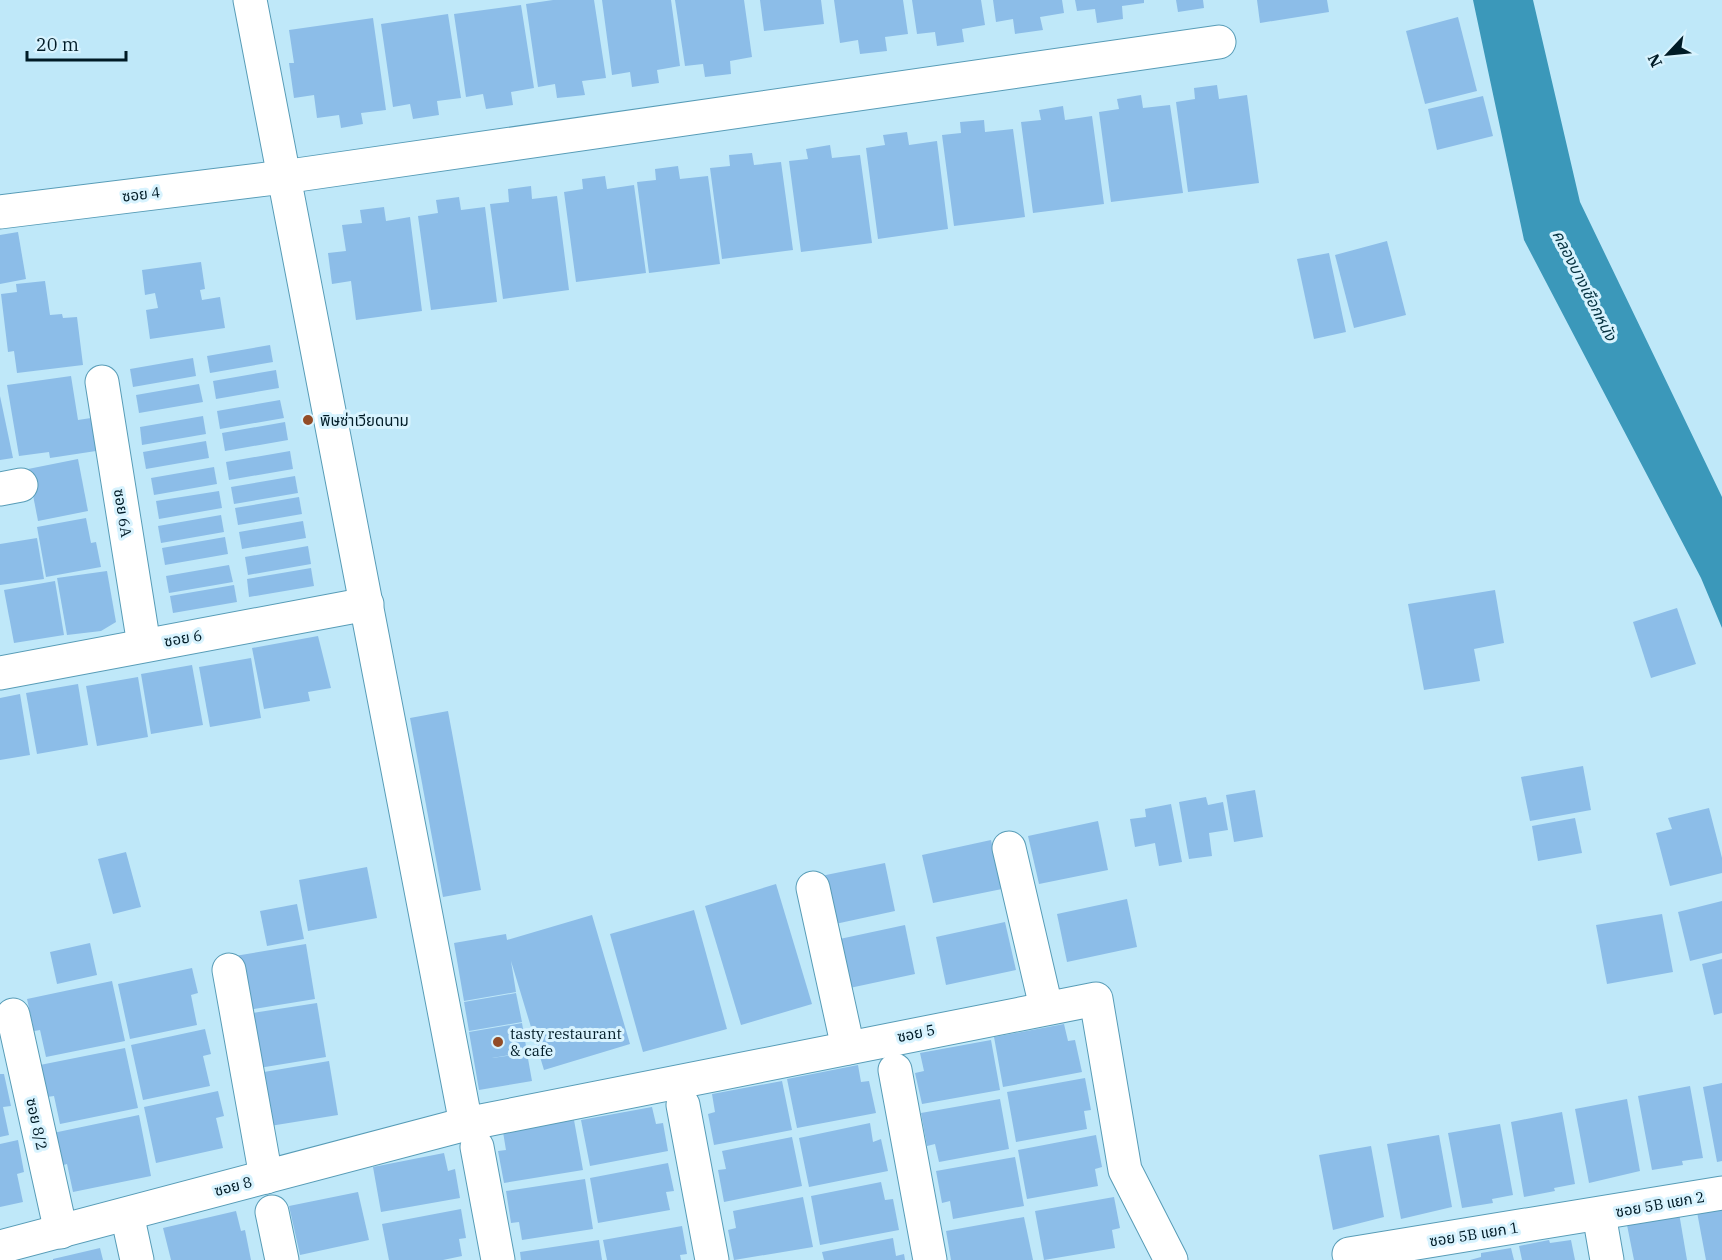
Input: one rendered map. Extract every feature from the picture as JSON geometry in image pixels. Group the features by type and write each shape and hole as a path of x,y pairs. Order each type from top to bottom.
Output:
{"street":[{"path":"250,0 471,1135 498,1260"},
{"name":"ซอย 4","path":"0,212 283,177 1219,42"},
{"name":"ซอย 6A","path":"102,382 144,645"},
{"name":"ซอย 6","path":"0,673 367,604"},
{"path":"1009,848 1046,1007"},
{"path":"813,888 848,1047"},
{"path":"229,970 267,1177"},
{"name":"ซอย 5","path":"471,1135 848,1047 1096,999 1125,1170 1170,1260"},
{"name":"ซอย 8/2","path":"13,1015 61,1232"},
{"path":"895,1070 930,1260"},
{"path":"683,1105 712,1260"},
{"name":"ซอย 8","path":"0,1247 267,1177 471,1135"},
{"name":"ซอย 5B แยก 2","path":"1599,1214 1722,1193"},
{"path":"272,1212 282,1260"},
{"path":"127,1214 137,1260"},
{"path":"1599,1214 1607,1260"},
{"name":"ซอย 5B แยก 1","path":"1349,1254 1599,1214"}],"water":[{"name":"คลองบางเชือกหนัง","path":"1473,0 1533,0 1580,202 1722,497 1722,628 1701,578 1524,240"}],"building":[{"path":"553,0 594,0 606,78 582,81 585,95 557,98 555,84 538,87 526,4"},
{"path":"602,0 671,0 680,66 657,70 659,83 632,87 630,72 612,75"},
{"path":"675,0 744,0 752,57 730,61 731,74 705,77 703,64 685,66"},
{"path":"760,0 821,0 824,24 764,31"},
{"path":"834,0 903,0 908,34 885,37 887,51 860,54 858,40 840,43"},
{"path":"912,0 981,0 985,25 962,29 964,42 937,46 935,32 917,34"},
{"path":"993,0 1062,0 1064,13 1040,17 1043,30 1015,34 1013,19 996,22"},
{"path":"1075,0 1144,0 1144,3 1122,6 1123,19 1097,23 1095,9 1077,11"},
{"path":"1176,0 1203,0 1204,8 1178,12"},
{"path":"1257,0 1327,0 1329,12 1260,23"},
{"path":"521,5 534,88 511,92 513,105 486,109 483,94 466,97 454,14"},
{"path":"448,14 461,98 437,101 439,115 413,119 410,104 393,107 381,24"},
{"path":"1458,17 1477,91 1425,104 1406,31"},
{"path":"373,18 386,110 361,113 363,124 341,128 339,115 317,118 314,95 294,98 289,63 294,63 289,30"},
{"path":"1217,85 1219,99 1247,95 1259,183 1188,192 1176,102 1195,99 1194,88"},
{"path":"1141,95 1143,108 1170,105 1183,193 1111,202 1099,112 1119,109 1117,99"},
{"path":"1483,96 1493,136 1437,150 1428,109"},
{"path":"1063,106 1065,120 1092,116 1104,204 1033,213 1021,122 1041,120 1039,110"},
{"path":"984,120 985,132 1013,129 1025,217 954,226 942,135 961,133 960,122"},
{"path":"907,132 909,145 937,141 948,229 878,239 866,148 885,145 883,135"},
{"path":"830,145 832,158 860,155 872,243 801,252 789,161 808,159 806,149"},
{"path":"752,153 754,165 781,162 793,250 722,259 710,168 730,166 729,155"},
{"path":"678,166 680,179 708,176 720,264 649,273 637,182 656,180 655,169"},
{"path":"605,176 607,189 634,185 646,273 576,282 564,192 583,189 582,179"},
{"path":"531,186 532,199 557,196 569,290 503,299 490,204 509,202 508,189"},
{"path":"459,197 461,210 485,207 497,302 431,310 418,216 438,213 436,200"},
{"path":"384,207 386,221 410,217 422,311 356,320 351,281 332,284 328,253 346,251 342,225 362,223 360,210"},
{"path":"18,232 26,279 0,284 0,235"},
{"path":"1387,241 1406,315 1354,328 1335,255"},
{"path":"1329,253 1346,332 1314,339 1297,259"},
{"path":"201,262 205,289 200,290 202,300 220,297 225,328 150,339 146,310 158,308 155,293 145,295 142,270"},
{"path":"45,281 50,315 62,314 63,318 77,317 83,365 17,373 14,351 8,352 1,294 17,292 16,284"},
{"path":"270,345 273,362 210,373 207,356"},
{"path":"193,358 196,376 133,387 130,369"},
{"path":"276,370 279,388 216,399 213,381"},
{"path":"71,376 78,420 91,418 96,451 50,458 49,452 19,456 7,385"},
{"path":"199,384 203,402 139,413 136,395"},
{"path":"0,396 13,458 0,460"},
{"path":"280,400 284,418 220,429 217,411"},
{"path":"203,416 206,434 142,445 140,427"},
{"path":"285,422 288,440 225,451 222,433"},
{"path":"206,441 209,458 146,469 143,452"},
{"path":"290,451 293,469 229,480 226,462"},
{"path":"78,459 88,511 38,521 28,469"},
{"path":"214,467 217,484 154,495 151,478"},
{"path":"295,476 298,493 234,504 231,487"},
{"path":"219,491 222,508 159,519 156,501"},
{"path":"299,497 302,514 238,525 235,508"},
{"path":"221,515 224,532 161,543 158,526"},
{"path":"86,518 91,543 96,542 101,567 46,577 37,527"},
{"path":"303,521 306,538 242,549 239,532"},
{"path":"225,537 228,554 165,565 162,548"},
{"path":"37,538 44,579 0,585 0,544"},
{"path":"308,546 311,564 248,575 245,557"},
{"path":"229,565 233,582 169,593 166,576"},
{"path":"311,568 314,586 249,597 247,579"},
{"path":"107,571 116,622 101,631 67,635 57,578"},
{"path":"55,581 64,635 14,643 4,590"},
{"path":"234,585 237,602 173,613 170,596"},
{"path":"1495,590 1504,643 1474,649 1480,681 1424,690 1408,604"},
{"path":"1677,608 1696,664 1651,678 1633,622"},
{"path":"318,636 331,688 308,692 310,701 264,709 252,648"},
{"path":"251,658 261,718 210,727 199,667"},
{"path":"192,665 203,725 151,734 141,674"},
{"path":"138,677 148,737 97,746 86,686"},
{"path":"78,684 88,745 37,754 26,693"},
{"path":"20,694 30,755 0,760 0,698"},
{"path":"448,711 481,890 443,897 410,718"},
{"path":"1583,766 1591,810 1530,821 1521,777"},
{"path":"1255,790 1263,837 1234,842 1226,795"},
{"path":"1206,797 1208,805 1223,802 1228,830 1209,833 1212,856 1189,859 1179,802"},
{"path":"1171,804 1182,862 1159,866 1155,843 1135,847 1130,819 1146,817 1145,809"},
{"path":"1709,808 1722,858 1722,873 1670,886 1656,833 1672,829 1668,818"},
{"path":"1575,818 1582,853 1538,861 1532,826"},
{"path":"1098,821 1108,870 1039,884 1028,836"},
{"path":"991,840 1002,889 933,903 922,855"},
{"path":"126,852 141,907 113,914 98,859"},
{"path":"885,863 895,911 826,926 816,877"},
{"path":"367,867 377,918 308,931 299,880"},
{"path":"776,884 812,1004 741,1025 705,906"},
{"path":"1127,899 1137,947 1067,962 1057,914"},
{"path":"1722,901 1722,953 1690,961 1678,912"},
{"path":"297,904 304,939 267,946 260,911"},
{"path":"694,910 727,1029 643,1052 610,934"},
{"path":"1662,914 1673,972 1607,984 1596,925"},
{"path":"592,915 630,1044 544,1070 511,961 516,992 464,1001 454,943 506,934 507,940"},
{"path":"1005,922 1016,970 946,985 936,937"},
{"path":"905,925 915,974 845,989 835,940"},
{"path":"90,943 97,975 57,984 50,952"},
{"path":"306,944 315,999 248,1010 235,956"},
{"path":"1722,959 1722,1013 1714,1015 1702,964"},
{"path":"192,968 198,993 191,995 197,1025 130,1039 118,984"},
{"path":"112,981 125,1041 46,1057 40,1030 34,1031 27,999"},
{"path":"516,993 522,1022 469,1031 464,1002"},
{"path":"317,1003 326,1057 259,1068 246,1014"},
{"path":"522,1023 527,1052 492,1058 527,1053 532,1081 479,1090 469,1032"},
{"path":"1064,1024 1068,1041 1075,1040 1082,1072 1003,1087 994,1037"},
{"path":"205,1029 211,1054 203,1056 210,1086 143,1100 131,1045"},
{"path":"991,1040 1000,1090 922,1104 915,1073 924,1071 920,1053"},
{"path":"125,1048 138,1108 60,1124 54,1096 47,1097 40,1065"},
{"path":"329,1061 338,1115 270,1126 258,1073"},
{"path":"858,1065 861,1082 869,1081 876,1113 797,1128 787,1079"},
{"path":"0,1074 4,1074 11,1106 3,1107 9,1135 0,1137"},
{"path":"1085,1078 1091,1110 1084,1111 1087,1129 1016,1142 1007,1092"},
{"path":"782,1081 792,1130 714,1145 708,1114 715,1112 712,1094"},
{"path":"1722,1083 1722,1161 1717,1162 1703,1087"},
{"path":"1690,1086 1703,1158 1682,1161 1683,1165 1652,1170 1638,1096"},
{"path":"218,1091 224,1116 216,1118 223,1148 156,1163 144,1107"},
{"path":"1000,1099 1009,1149 939,1162 935,1144 927,1146 921,1113"},
{"path":"1627,1099 1640,1171 1589,1183 1575,1109"},
{"path":"652,1107 656,1124 663,1123 668,1151 590,1166 581,1120"},
{"path":"1562,1112 1575,1184 1554,1188 1555,1191 1524,1197 1511,1122"},
{"path":"139,1115 151,1176 73,1192 67,1164 60,1166 53,1133"},
{"path":"574,1120 583,1170 504,1183 498,1151 506,1150 503,1132"},
{"path":"870,1123 873,1142 881,1139 888,1171 809,1187 799,1138"},
{"path":"1500,1124 1513,1195 1492,1199 1493,1203 1462,1208 1448,1133"},
{"path":"1096,1135 1102,1167 1095,1169 1098,1186 1027,1199 1018,1150"},
{"path":"1439,1135 1452,1207 1401,1219 1387,1144"},
{"path":"792,1137 802,1186 724,1202 718,1170 726,1169 722,1151"},
{"path":"18,1140 24,1172 17,1174 23,1202 0,1207 0,1144"},
{"path":"1371,1146 1384,1217 1333,1230 1319,1155"},
{"path":"444,1153 448,1171 455,1169 460,1198 381,1212 373,1167"},
{"path":"1015,1157 1024,1206 953,1219 950,1201 942,1203 936,1171"},
{"path":"668,1163 674,1191 666,1192 670,1210 598,1223 590,1178"},
{"path":"585,1179 593,1229 522,1240 519,1222 511,1223 506,1191"},
{"path":"881,1182 885,1200 893,1199 899,1230 820,1245 811,1196"},
{"path":"358,1192 369,1240 300,1255 289,1206"},
{"path":"803,1197 813,1247 734,1260 728,1230 736,1228 733,1211"},
{"path":"1114,1197 1120,1228 1112,1230 1115,1248 1044,1260 1035,1211"},
{"path":"1722,1204 1722,1260 1706,1260 1697,1212"},
{"path":"461,1209 466,1238 459,1239 462,1256 443,1260 389,1260 382,1224"},
{"path":"236,1211 241,1231 245,1230 251,1260 171,1260 163,1228"},
{"path":"1679,1213 1687,1260 1634,1260 1627,1225"},
{"path":"1024,1217 1033,1260 951,1260 946,1231"},
{"path":"682,1226 687,1254 680,1255 681,1260 607,1260 603,1240"},
{"path":"893,1238 896,1256 904,1254 905,1260 824,1260 822,1252"},
{"path":"599,1240 602,1260 521,1260 520,1252"},
{"path":"1549,1240 1550,1243 1571,1240 1575,1260 1522,1260 1519,1246"},
{"path":"100,1248 103,1260 53,1260 53,1259"},
{"path":"1511,1248 1514,1260 1470,1260 1481,1257 1481,1253"}],"place":[{"name":"พิษซ่าเวียดนาม","path":"308,420"},
{"name":"tasty restaurant & cafe","path":"498,1042"}]}
